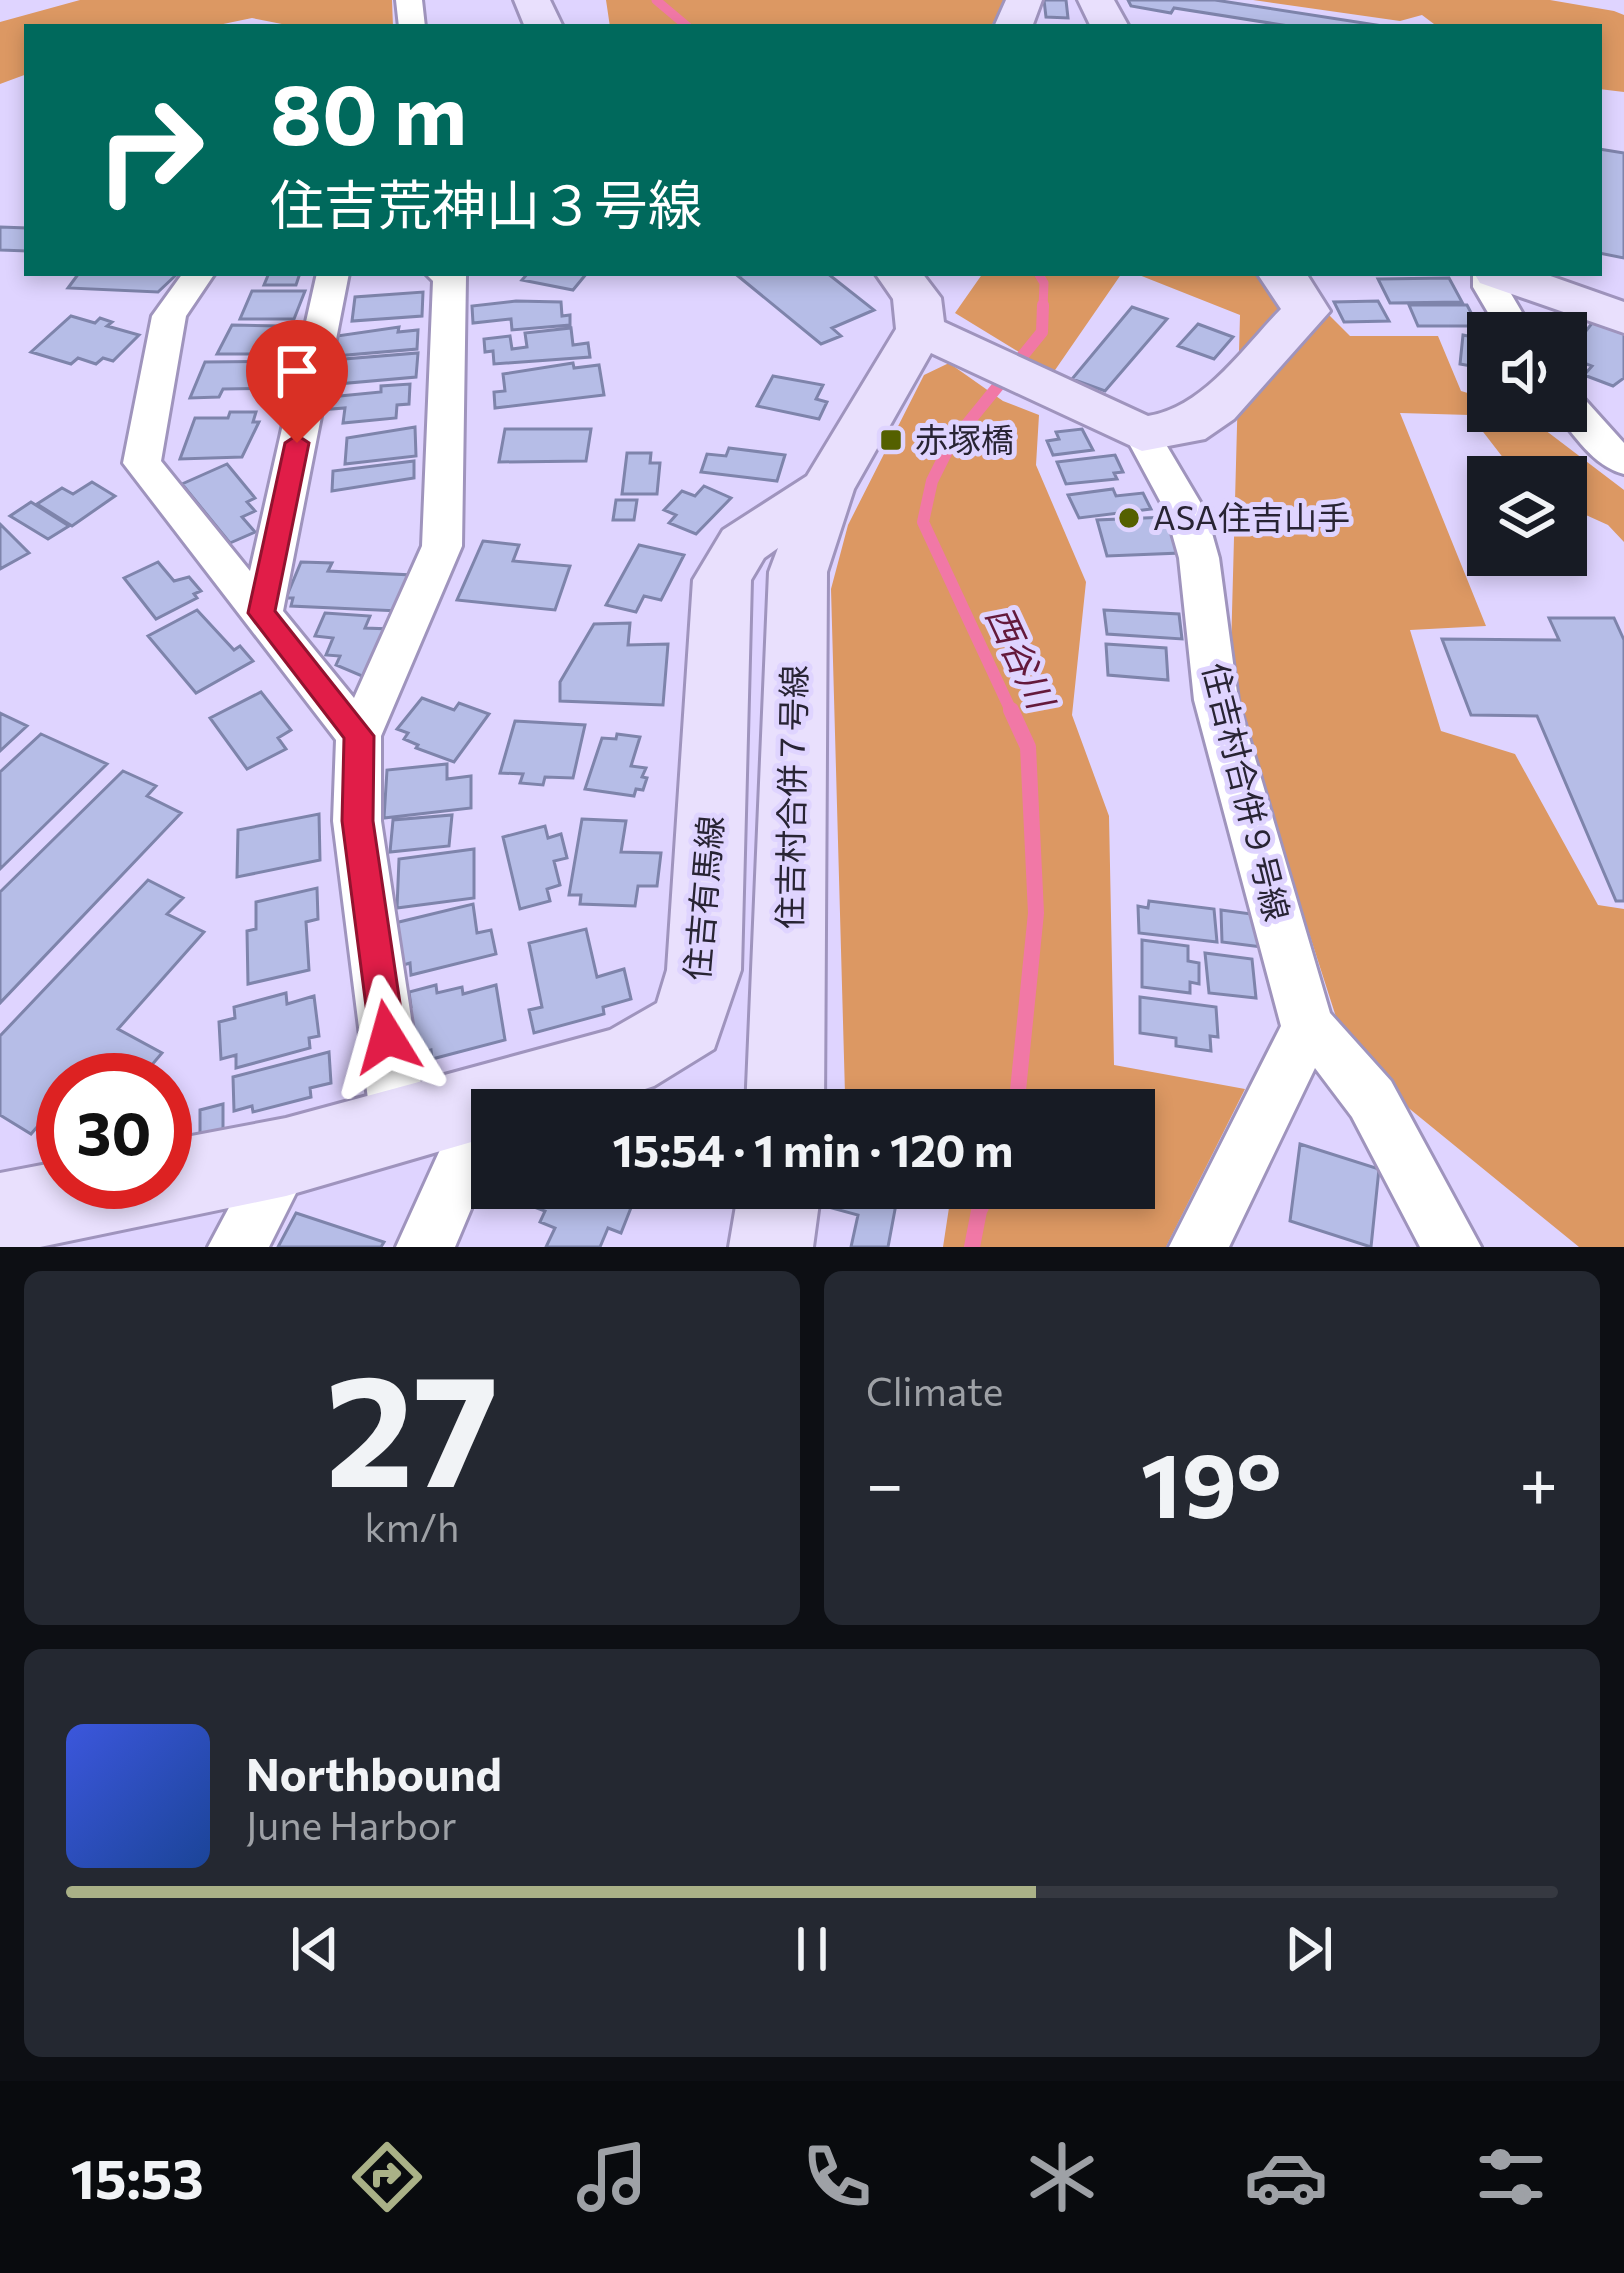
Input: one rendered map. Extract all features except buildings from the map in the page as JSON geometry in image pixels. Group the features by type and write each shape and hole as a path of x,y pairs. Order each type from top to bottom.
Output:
{"street":[{"path":"197,276 169,316 142,463 359,736"},
{"path":"262,613 332,276"},
{"path":"399,1123 357,821 359,736 442,545 450,276"},
{"path":"900,276 941,338 1142,434 1186,428 1216,407 1306,311 1300,295 1283,276"},
{"path":"1492,276 1490,286 1505,312"},
{"path":"1502,276 1624,318"},
{"name":"住吉村合併７号線","path":"786,1089 798,572 827,489 941,338"},
{"path":"1587,427 1624,462"},
{"name":"住吉村合併９号線","path":"1142,434 1186,512 1198,558 1216,700 1308,1028"},
{"name":"住吉有馬線","path":"515,1089 627,1060 687,1025 704,970 722,580 743,544 827,489"},
{"path":"1198,1247 1308,1028 1336,1049 1358,1079 1452,1247"},
{"name":"住吉有馬線","path":"192,1176 286,1157 471,1101"},
{"path":"425,1247 471,1143"},
{"path":"237,1247 286,1157"},
{"name":"住吉有馬線","path":"0,1214 36,1207"},
{"path":"771,1247 777,1209"}],"shaded area":[{"path":"80,0 392,0 393,24 282,24 252,18 223,24 24,24 24,75 0,84 0,22"},
{"path":"606,0 1004,0 992,24 610,24"},
{"path":"1253,0 1550,0 1614,11 1624,15 1624,92 1602,89 1602,24 1434,24 1422,15 1400,21"},
{"path":"981,276 1120,276 1053,373 955,313"},
{"path":"1142,276 1290,276 1350,336 1438,336 1461,391 1467,393 1467,415 1400,413 1486,626 1410,630 1441,731 1515,754 1598,905 1624,909 1624,1247 1579,1247 1373,1079 1337,1020 1230,687 1240,315"},
{"path":"949,363 1003,401 1039,415 1036,465 1086,582 1072,715 1109,816 1114,1065 1245,1089 1166,1247 943,1247 949,1209 1155,1209 1155,1089 845,1089 831,589 848,525 924,375"},
{"path":"1483,432 1548,432 1579,456 1502,456"},
{"path":"1587,462 1624,490 1624,542 1608,525 1587,516"}],"waterway":[{"name":"西谷川","path":"656,0 684,24"},
{"name":"西谷川","path":"1040,276 1043,308"},
{"name":"西谷川","path":"1012,713 923,522 932,481 950,445 1042,332 1043,305"},
{"name":"西谷川","path":"1011,710 1028,747 1036,913 1018,1089"},
{"name":"西谷川","path":"972,1247 980,1209"}],"place":[{"name":"赤塚橋","path":"891,440"},
{"name":"ASA住吉山手","path":"1129,518"}],"route":[{"path":"297,443 262,613 359,736 357,821 387,1037"}]}
